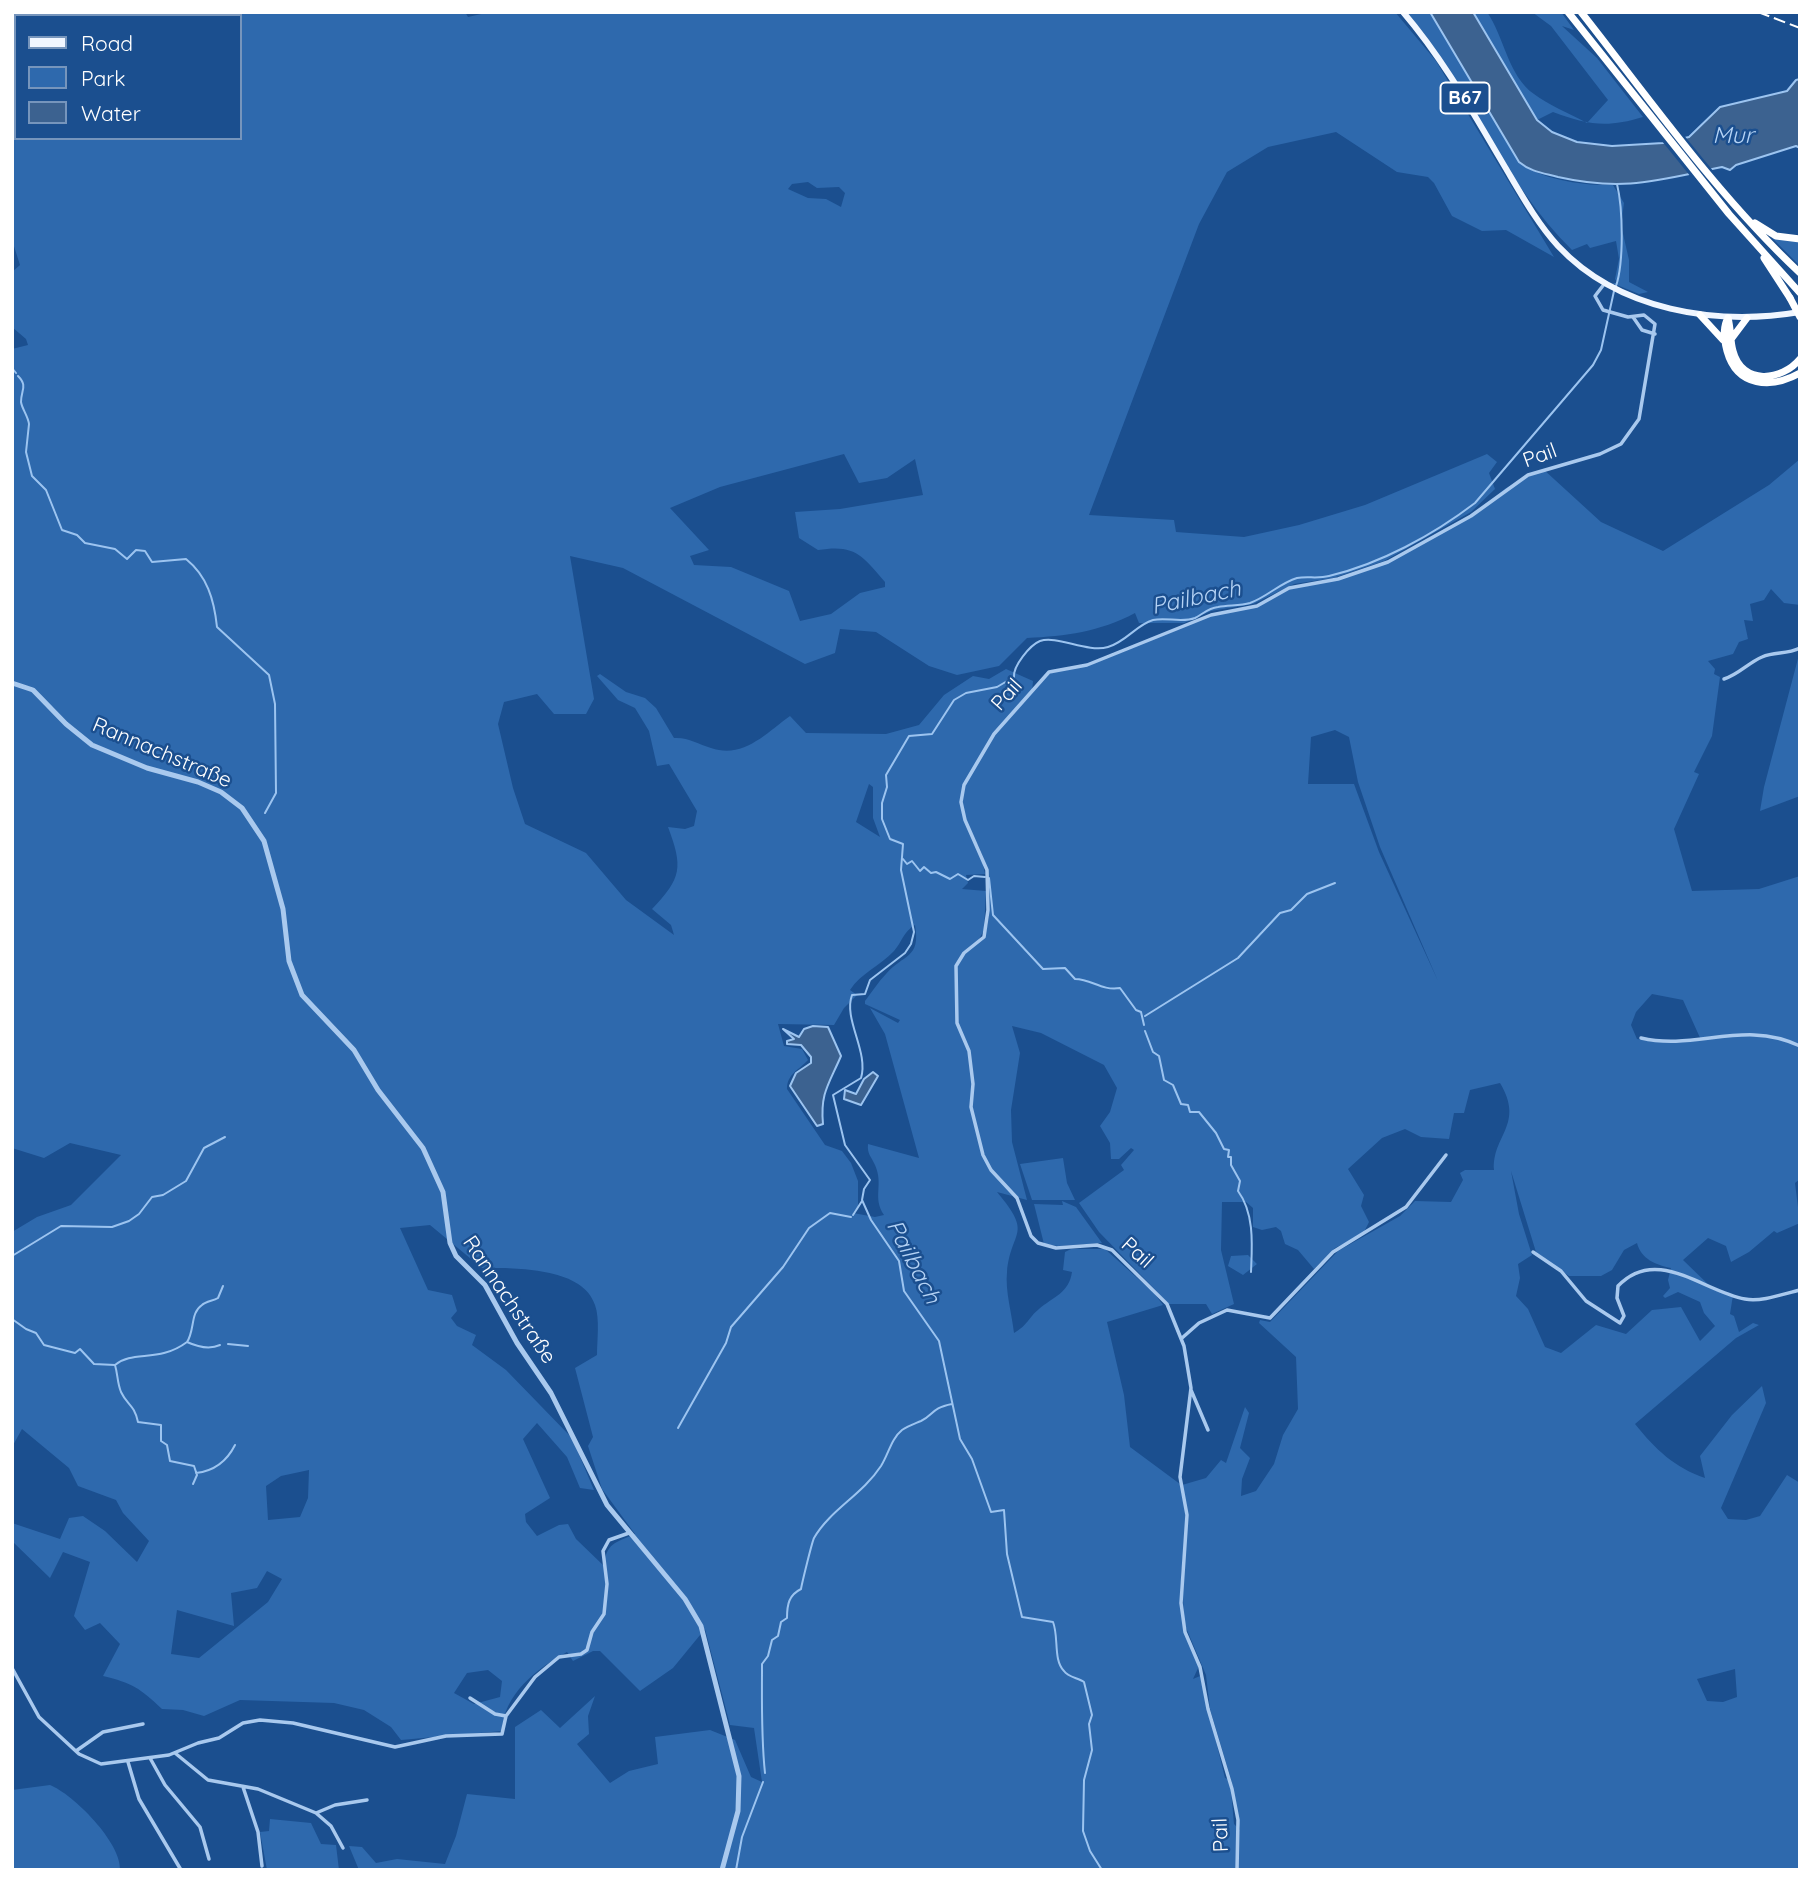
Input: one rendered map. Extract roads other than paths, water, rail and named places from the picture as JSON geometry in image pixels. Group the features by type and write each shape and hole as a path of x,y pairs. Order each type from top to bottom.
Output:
{"highway":[{"path":"1567,12 1729,214 1800,293"},
{"path":"1581,12 1744,214 1800,272"},
{"path":"1744,214 1776,236 1800,239"},
{"path":"1759,249 1800,315"},
{"path":"1700,315 1728,340 1738,363 1748,372 1762,377 1783,374 1800,359"},
{"path":"1728,318 1728,340 1734,366 1755,382 1771,384 1800,373"},
{"path":"1728,340 1747,318"}],"main road":[{"name":"B67","path":"1403,12 1446,66 1548,233 1570,257 1613,285 1656,304 1700,315 1728,318 1800,315"}],"street":[{"path":"1613,285 1595,296 1603,310 1616,315 1648,317 1655,324 1655,334 1642,330 1633,317"},
{"name":"Pail","path":"1208,1430 1191,1388 1182,1338 1162,1298 1112,1250 1097,1245 1056,1248 1038,1243 1031,1236 1017,1198 990,1170 984,1155 971,1107 973,1084 969,1051 957,1023 957,966 964,953 984,937 988,910 987,870 965,820 961,802 964,785 993,734 1049,672 1087,665 1211,615 1257,606 1299,585 1338,579 1388,562 1471,516 1528,475 1600,454 1621,444 1639,419 1655,334"},
{"path":"1724,679 1734,676 1745,664 1766,655 1785,655 1800,648"},
{"name":"Rannachstraße","path":"12,683 33,690 66,724 92,745 147,768 198,782 222,792 246,813 264,841 283,909 289,961 302,995 354,1050 378,1090 423,1148 443,1192 450,1243 456,1256 490,1293 517,1343 544,1381 574,1434 600,1495 629,1534 692,1608 703,1633 738,1776 738,1811 722,1870"},
{"path":"1641,1038 1652,1041 1713,1039 1739,1032 1779,1037 1800,1046"},
{"path":"1182,1338 1199,1323 1227,1310 1270,1318 1333,1252 1406,1207 1446,1155"},
{"path":"1533,1252 1562,1271 1586,1301 1620,1323 1624,1317 1617,1298 1618,1286 1631,1276 1653,1270 1684,1273 1711,1290 1749,1300 1800,1290"},
{"name":"Pail","path":"1191,1388 1180,1477 1187,1516 1181,1604 1185,1632 1200,1667 1208,1709 1232,1789 1237,1820 1237,1870"},
{"path":"12,1668 39,1717 93,1763 128,1762 175,1753 219,1738 243,1723 260,1720 293,1723 395,1747 446,1736 502,1734 506,1716 530,1683 555,1659 587,1650 592,1632 604,1614 607,1584 603,1551 610,1540 629,1534"},
{"path":"470,1698 495,1714 506,1716"},
{"path":"76,1751 103,1732 143,1724"},
{"path":"175,1753 208,1780 242,1786 316,1813 331,1826 344,1848"},
{"path":"149,1758 165,1785 200,1827 209,1858"},
{"path":"128,1762 139,1799 181,1870"},
{"path":"242,1786 258,1832 262,1866"},
{"path":"316,1813 335,1804 367,1800"}],"water":[{"name":"Mur","path":"1430,12 1473,12 1537,120 1552,132 1577,142 1612,146 1663,143 1689,137 1720,107 1787,91 1800,79 1800,148 1796,146 1736,165 1730,170 1722,167 1660,180 1622,184 1582,181 1533,170 1519,162"},
{"path":"813,1026 828,1027 841,1056 824,1096 823,1124 817,1126 790,1086 796,1073 811,1063 811,1057 801,1045 787,1044 787,1041 794,1039 783,1029 799,1037 804,1029"},
{"path":"873,1072 878,1076 861,1105 844,1099 845,1090 856,1094 864,1079"}],"waterway":[{"name":"Pailbach","path":"1616,286 1622,235 1617,184"},
{"name":"Pailbach","path":"1102,1870 1090,1851 1083,1831 1084,1780 1092,1750 1089,1724 1092,1715 1084,1682 1068,1675 1058,1661 1053,1622 1022,1617 1007,1554 1004,1510 991,1512 972,1459 960,1439 939,1341 904,1291 899,1261 871,1220 862,1200 864,1189 870,1180 845,1145 833,1095 861,1078 863,1068 851,1014 852,995 865,994 870,980 905,953 914,932 901,870 903,844 890,839 882,819 886,775 909,736 932,734 954,700 966,693 997,687 1014,677 1016,667 1023,656 1040,641 1055,640 1091,648 1108,647 1153,620 1195,618 1214,608 1250,603 1297,578 1325,577 1348,571 1387,556 1442,526 1475,503 1593,365 1601,350 1614,291"},
{"path":"12,368 16,373"},
{"path":"18,376 23,385 21,402 29,424 26,452 32,476 46,490 62,530 77,535 85,543 115,549 127,559 136,550 145,551 152,562 186,559 199,573 208,589 217,627 269,675 275,704 276,793 265,813"},
{"path":"903,859 907,864 912,861 920,871 924,867 931,873 936,872 950,879 958,874 968,880 974,876 985,877"},
{"path":"989,878 993,915 1043,969 1065,968 1075,979 1107,988 1120,988 1136,1010 1141,1012 1144,1025"},
{"path":"1145,1016 1238,958 1280,913 1291,910 1307,894 1335,883"},
{"path":"1145,1031 1153,1052 1159,1056 1164,1080 1173,1085 1181,1104 1188,1105 1190,1112 1199,1112 1216,1133 1224,1149 1229,1150 1228,1157 1231,1157 1231,1165 1240,1181 1238,1191 1250,1220 1251,1272"},
{"path":"12,1256 61,1226 112,1227 129,1221 139,1214 152,1197 163,1195 186,1181 204,1148 225,1137"},
{"path":"853,1215 862,1201"},
{"path":"678,1428 726,1343 731,1327 783,1267 809,1228 830,1213 851,1217"},
{"path":"187,1342 198,1308 218,1298 223,1286"},
{"path":"12,1319 36,1333 44,1345 75,1353 80,1349 94,1364 115,1365 121,1392 138,1422 161,1425 161,1441 167,1445 170,1461 194,1466 197,1475 193,1484"},
{"path":"115,1365 130,1358 157,1355 187,1342 204,1347 220,1345"},
{"path":"228,1344 248,1346"},
{"path":"765,1773 762,1664 768,1656 772,1640 778,1636 781,1622 787,1618 790,1600 801,1589 814,1538 829,1519 865,1486 881,1466 902,1430 952,1404"},
{"path":"196,1473 219,1464 235,1445"},
{"path":"736,1870 742,1837 763,1782"}],"railway":[{"path":"1758,12 1800,28"}]}
